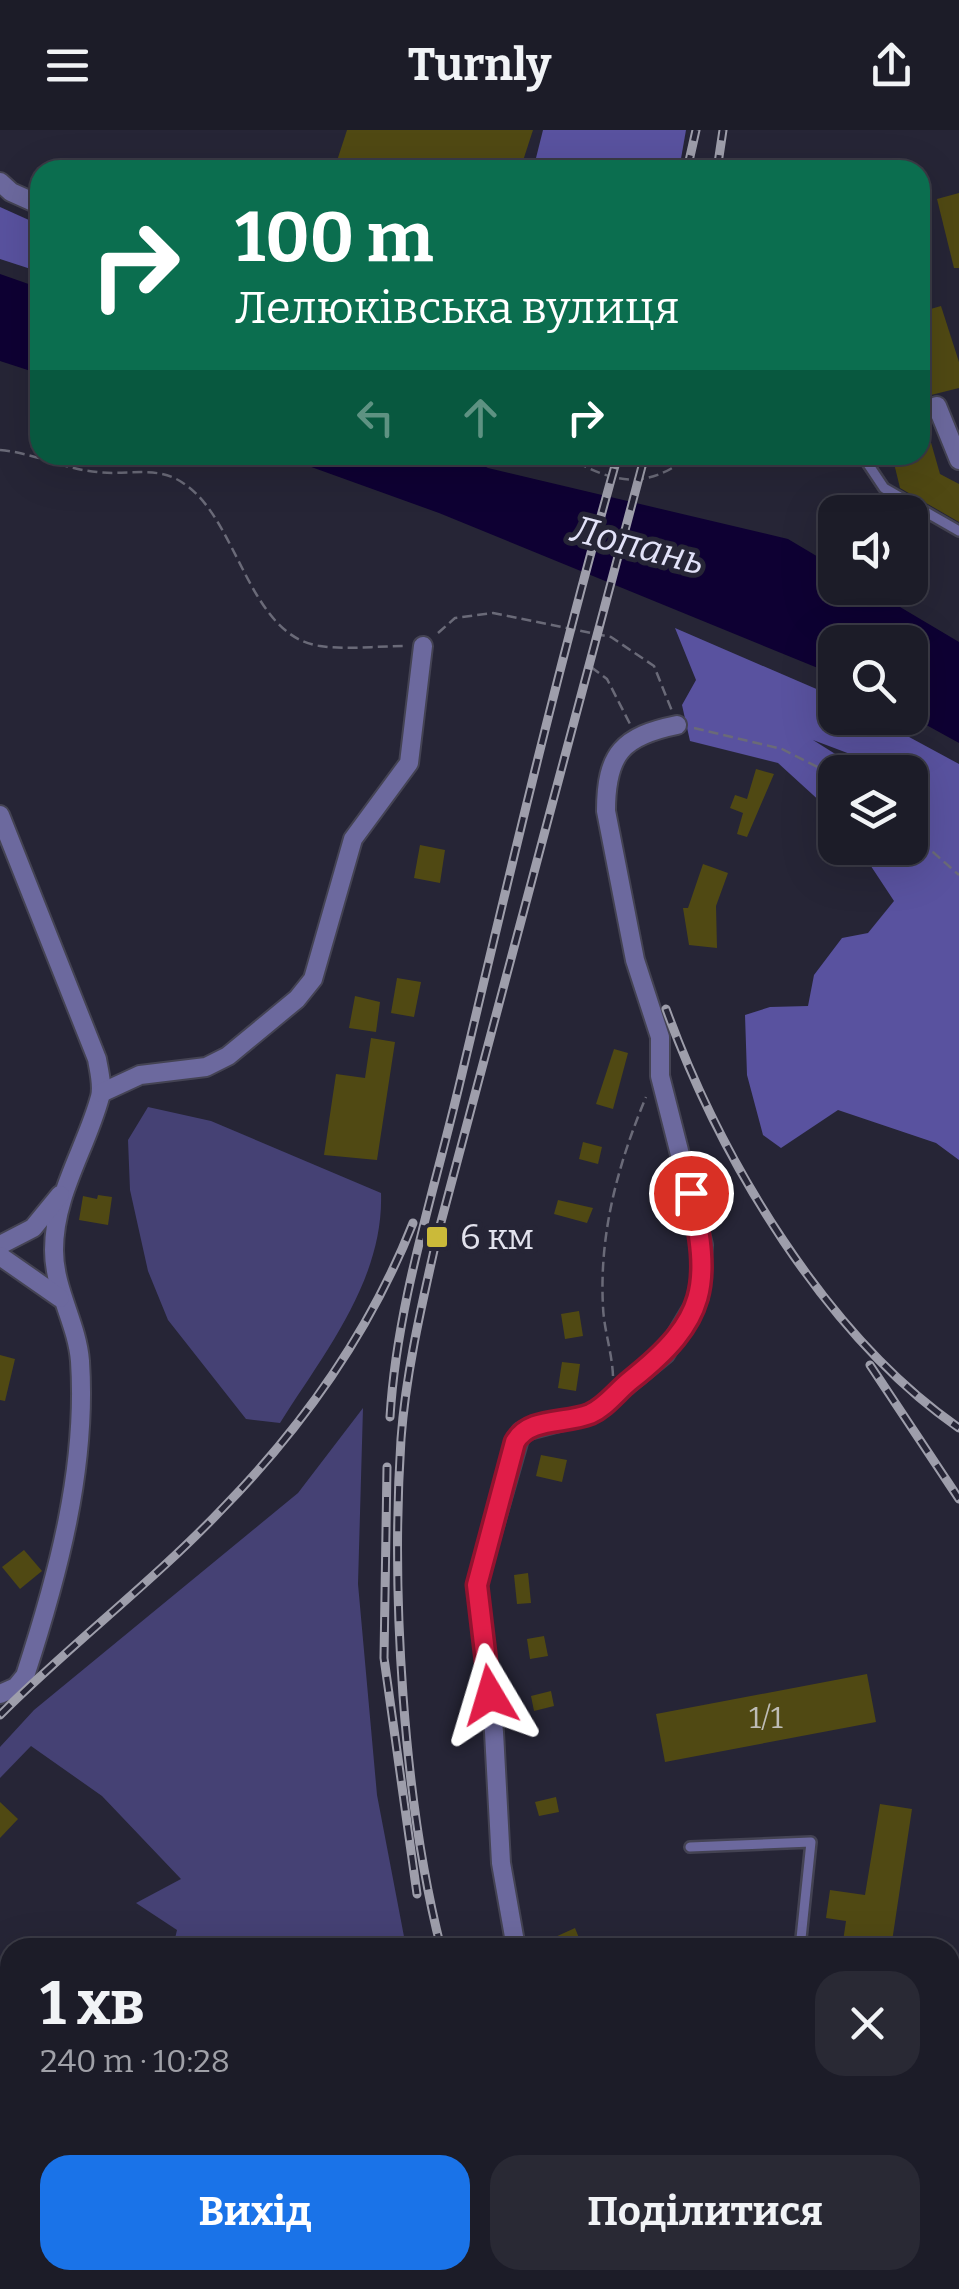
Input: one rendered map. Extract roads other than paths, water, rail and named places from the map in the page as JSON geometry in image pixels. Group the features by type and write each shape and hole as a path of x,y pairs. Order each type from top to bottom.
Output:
{"street":[{"path":"0,182 30,201"},
{"path":"930,409 937,406 959,460"},
{"path":"101,1093 140,1074 206,1067 228,1056 297,999 313,979 354,839 409,763 423,646"},
{"path":"514,1938 501,1864 494,1732 477,1585 481,1562 521,1432 593,1413 613,1397 675,1340 699,1297 704,1272 703,1246 660,1076 660,1037 635,960 606,811 611,769 636,735 677,726"},
{"path":"0,815 97,1059 101,1093 63,1190 54,1249 60,1298 79,1355 82,1406 66,1538 24,1676 16,1687 0,1694"},
{"path":"0,1245 33,1228 63,1190"},
{"path":"0,1256 60,1298"}],"lane":[{"path":"869,465 884,488 959,531"},
{"path":"690,1848 811,1842 801,1938"}],"water":[{"path":"0,274 30,284 30,371 0,361"},
{"name":"Лопань","path":"306,465 482,465 788,539 818,557 818,605 897,605 959,642 959,743 928,726 928,625 818,625 818,668 439,513"}],"railway":[{"path":"689,160 696,130"},
{"path":"718,160 723,130"},
{"path":"390,1417 400,1332 418,1248 555,689 615,465"},
{"path":"439,1938 417,1827 399,1628 398,1499 407,1388 437,1237 642,465"},
{"path":"666,1009 716,1125 783,1241 865,1345 910,1390 959,1428"},
{"path":"0,1715 197,1534 281,1443 356,1338 413,1223"},
{"path":"870,1365 959,1499"},
{"path":"387,1467 384,1658 417,1894"}],"place":[{"name":"6 км","path":"437,1237"}]}
